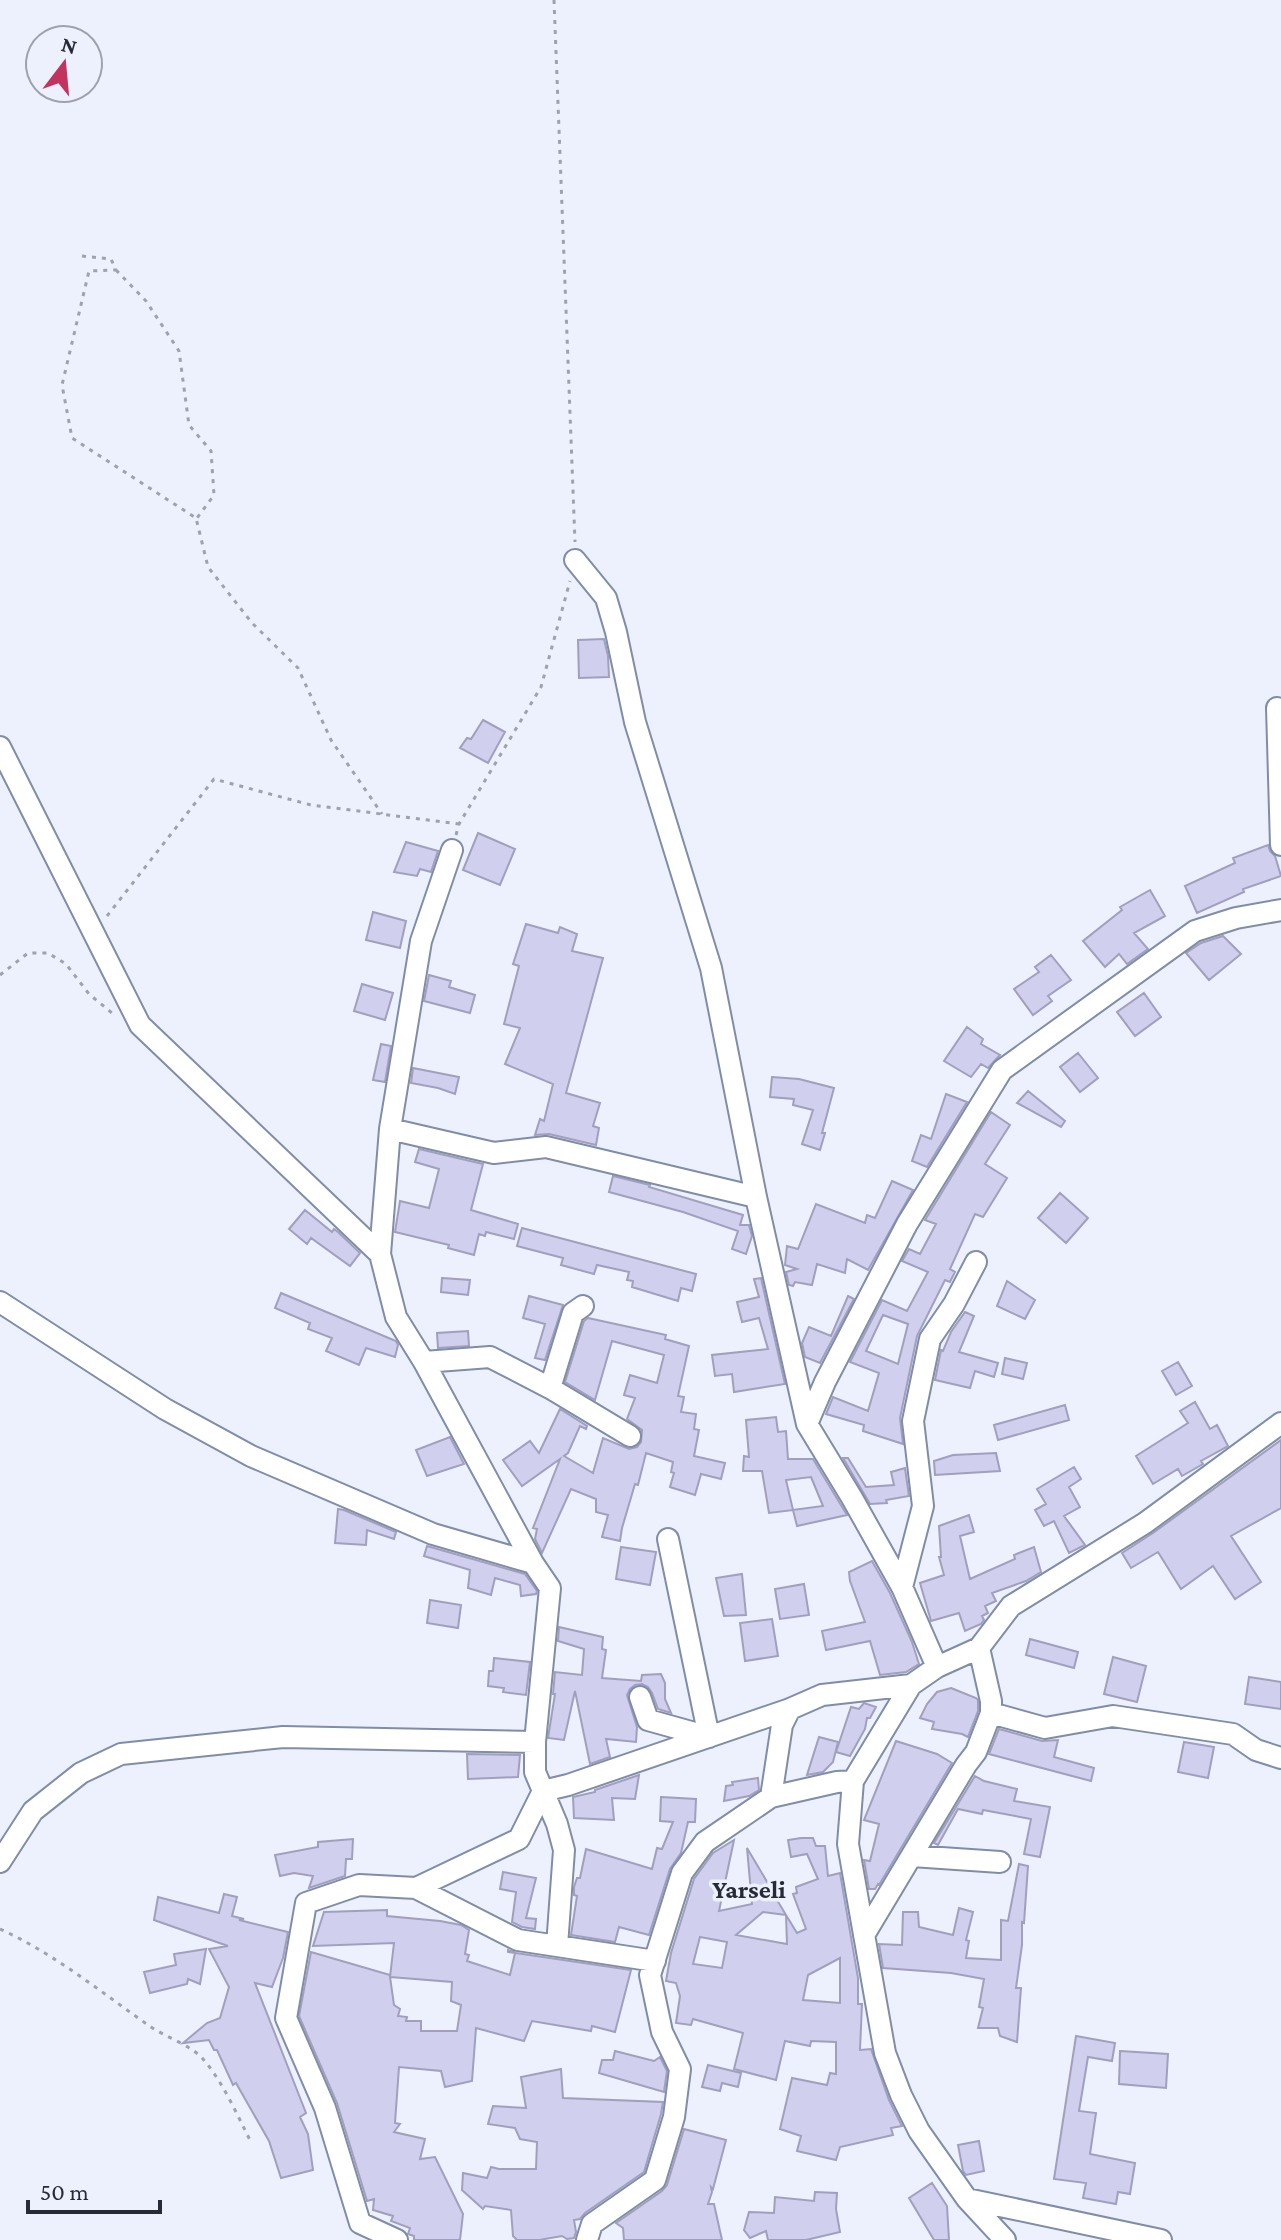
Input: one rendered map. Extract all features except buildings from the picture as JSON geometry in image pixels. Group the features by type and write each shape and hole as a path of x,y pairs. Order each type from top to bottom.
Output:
{"street":[{"path":"575,560 606,598 635,722 711,968 756,1197 807,1424 902,1587 937,1667"},
{"path":"1277,708 1281,845"},
{"path":"0,747 140,1025 380,1254"},
{"path":"452,850 421,941 390,1129 380,1254 396,1317 424,1362 533,1563 550,1588 535,1742 535,1772 557,1824 564,1850 557,1946"},
{"path":"807,1424 825,1382 907,1224 1002,1070 1195,931 1236,918 1281,910"},
{"path":"390,1129 494,1153 546,1147 756,1197"},
{"path":"902,1587 923,1506 913,1421 930,1339 954,1304 976,1262"},
{"path":"0,1302 165,1409 251,1456 433,1534 533,1563"},
{"path":"550,1388 573,1313 583,1306"},
{"path":"424,1362 490,1357 550,1388 630,1436"},
{"path":"1005,2240 967,2199 919,2131 885,2053 848,1844 853,1781 911,1685 937,1667 979,1648 1011,1606 1145,1523 1281,1423"},
{"path":"668,1539 709,1737"},
{"path":"864,1935 976,1752 991,1713 979,1648"},
{"path":"416,1888 519,1839 543,1791 709,1737 822,1695 911,1685"},
{"path":"640,1697 648,1720 709,1737"},
{"path":"771,1797 782,1725 790,1709"},
{"path":"991,1713 1045,1728 1113,1716 1233,1734 1256,1750 1281,1758"},
{"path":"0,1862 33,1811 81,1773 121,1754 283,1737 535,1742"},
{"path":"587,2240 592,2224 655,2180 674,2117 680,2069 662,2032 650,1975 682,1873 705,1842 771,1797 853,1781"},
{"path":"912,1856 1000,1862"},
{"path":"397,2240 360,2223 325,2108 286,2018 306,1903 359,1885 416,1888 518,1940 655,1961"},
{"path":"967,2199 1161,2240"}],"path":[{"path":"452,850 459,824 541,687 575,560 554,0"},
{"path":"82,256 111,259 116,270 146,301 179,351 189,425 211,451 214,495 196,518"},
{"path":"116,270 89,271 80,301 62,385 72,438 196,518 208,567 252,623 298,668 331,740 382,814"},
{"path":"94,933 214,779 311,805 459,824"},
{"path":"0,975 28,953 48,953 66,964 89,994 112,1012"},
{"path":"0,1929 65,1967 153,2028 202,2057 250,2140"}],"district":[{"name":"Yarseli","path":"749,1889"}]}
